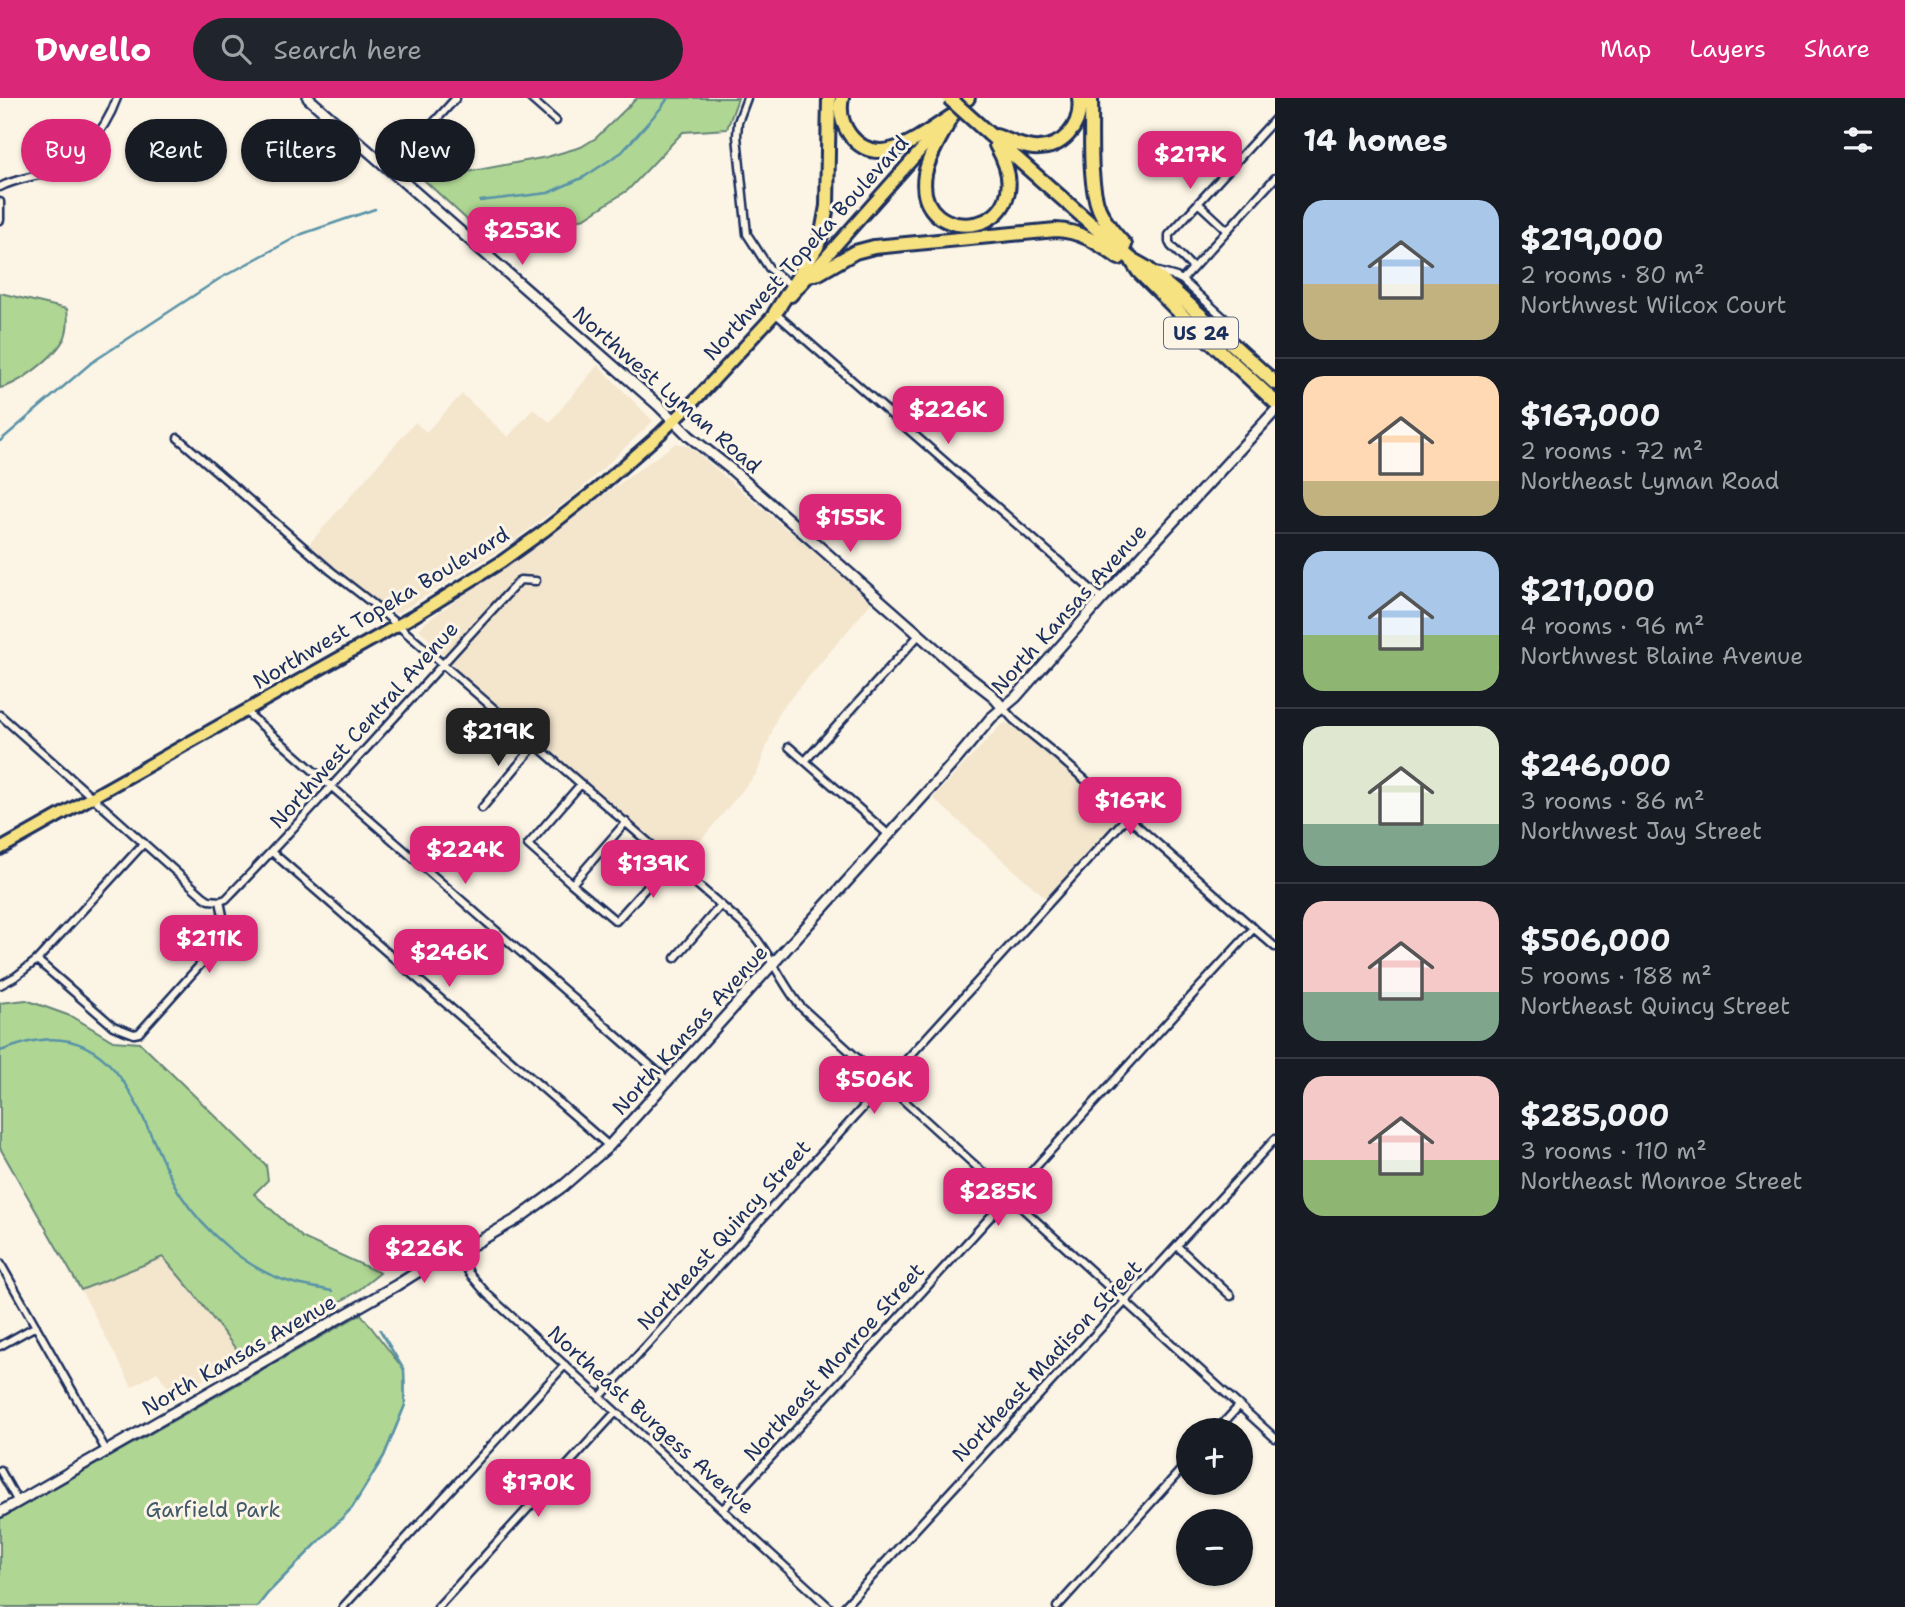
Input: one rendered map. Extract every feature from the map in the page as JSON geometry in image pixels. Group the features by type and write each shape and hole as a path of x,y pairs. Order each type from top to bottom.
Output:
{"highway":[{"path":"775,313 794,288 817,247 826,215 830,98"},
{"path":"842,98 841,113 849,133 862,145 881,152 904,146 952,116"},
{"name":"US 24","path":"949,98 1131,260 1275,383"},
{"path":"989,134 1030,148 1050,147 1069,134 1074,126 1080,110 1079,98"},
{"path":"1091,98 1093,181 1099,208 1110,229 1143,270"},
{"path":"952,116 929,162 925,191 935,212 956,225 975,225 989,220 1002,206 1008,187 1007,167 989,134"},
{"path":"809,275 819,273 855,252 874,247 1056,230 1072,231 1090,238 1143,270"},
{"name":"US 24","path":"1143,270 1275,402"}],"main road":[{"name":"Northwest Lyman Road","path":"308,98 375,158"},
{"name":"Northwest Topeka Boulevard","path":"794,288 809,275 968,98"},
{"name":"Northwest Lyman Road","path":"403,182 658,405 689,436 992,695 1003,708"},
{"name":"Northwest Topeka Boulevard","path":"0,849 397,625 476,578 544,531 596,490 674,421 775,313"},
{"name":"North Kansas Avenue","path":"0,1512 443,1256 474,1244 519,1218 563,1186 609,1146 991,718 1016,697 1275,411"}],"street":[{"path":"0,187 42,174 78,155 100,131 117,98"},
{"path":"437,119 456,98"},
{"path":"530,98 556,121"},
{"path":"747,98 737,129 746,228 762,260 794,288"},
{"path":"1193,268 1171,246 1168,238 1171,232 1275,119"},
{"path":"1182,280 1275,178"},
{"path":"0,201 0,220"},
{"path":"1198,203 1227,230"},
{"path":"1143,270 1182,280 1232,325"},
{"path":"775,313 1102,599"},
{"path":"178,438 752,933 801,1007 1275,1438"},
{"name":"Northwest Central Avenue","path":"220,901 226,899 272,852 520,580 536,582"},
{"path":"804,761 920,634"},
{"path":"1003,708 1275,947"},
{"path":"245,711 667,1080"},
{"path":"0,715 203,896 209,900 220,901 227,935 139,1033 134,1034 113,1026 37,960"},
{"path":"482,808 535,745"},
{"path":"789,747 889,835"},
{"path":"581,784 528,845 572,884 616,920 670,861"},
{"name":"Northeast Quincy Street","path":"600,1397 1127,817"},
{"path":"572,884 625,822"},
{"path":"0,985 15,978 37,960 144,843"},
{"path":"272,852 609,1146"},
{"path":"675,958 721,905"},
{"name":"Northeast Monroe Street","path":"723,1509 1254,928"},
{"name":"Northeast Madison Street","path":"844,1607 1275,1139"},
{"path":"1177,1246 1231,1296"},
{"name":"Northeast Burgess Avenue","path":"458,1250 469,1273 479,1285 830,1607"},
{"path":"0,1263 107,1452"},
{"path":"0,1346 36,1326"},
{"path":"343,1607 565,1365"},
{"path":"1228,1418 1239,1406"},
{"path":"438,1607 616,1412"},
{"path":"0,1470 18,1502"},
{"path":"1057,1607 1176,1475"}],"shaded area":[{"path":"598,365 653,421 576,494 508,545 396,614 349,580 309,544 415,422 426,432 462,394 508,437 533,409 550,422"},
{"path":"676,443 690,447 872,602 779,712 757,773 681,864 460,672 419,629"},
{"path":"1006,723 1116,812 1116,823 1047,899 933,798 1001,725"},
{"path":"163,1257 242,1357 175,1397 157,1372 132,1387 81,1290"}],"green space":[{"path":"637,98 738,98 727,129 683,132 628,190 585,218 489,240 426,182 475,182 475,170 547,157 581,147 596,138"},
{"path":"0,293 67,309 68,319 65,337 54,352 27,375 0,388"},
{"path":"26,1000 73,1017 113,1041 140,1043 266,1165 268,1180 254,1194 303,1238 380,1273 355,1293 242,1357 163,1257 81,1290 0,1148 0,1003"},
{"name":"Garfield Park","path":"361,1314 404,1370 405,1405 384,1456 352,1508 257,1607 1,1607 0,1519"}],"waterway":[{"path":"480,201 548,193 584,177 622,152 668,98"},
{"path":"0,441 91,363 219,279 302,234 375,209"},
{"path":"0,1051 41,1040 71,1041 95,1052 114,1070 130,1092 167,1171 201,1222 228,1247 258,1268 295,1283 332,1291"},
{"path":"257,1607 352,1508 384,1456 405,1405 404,1370 380,1330"}]}
